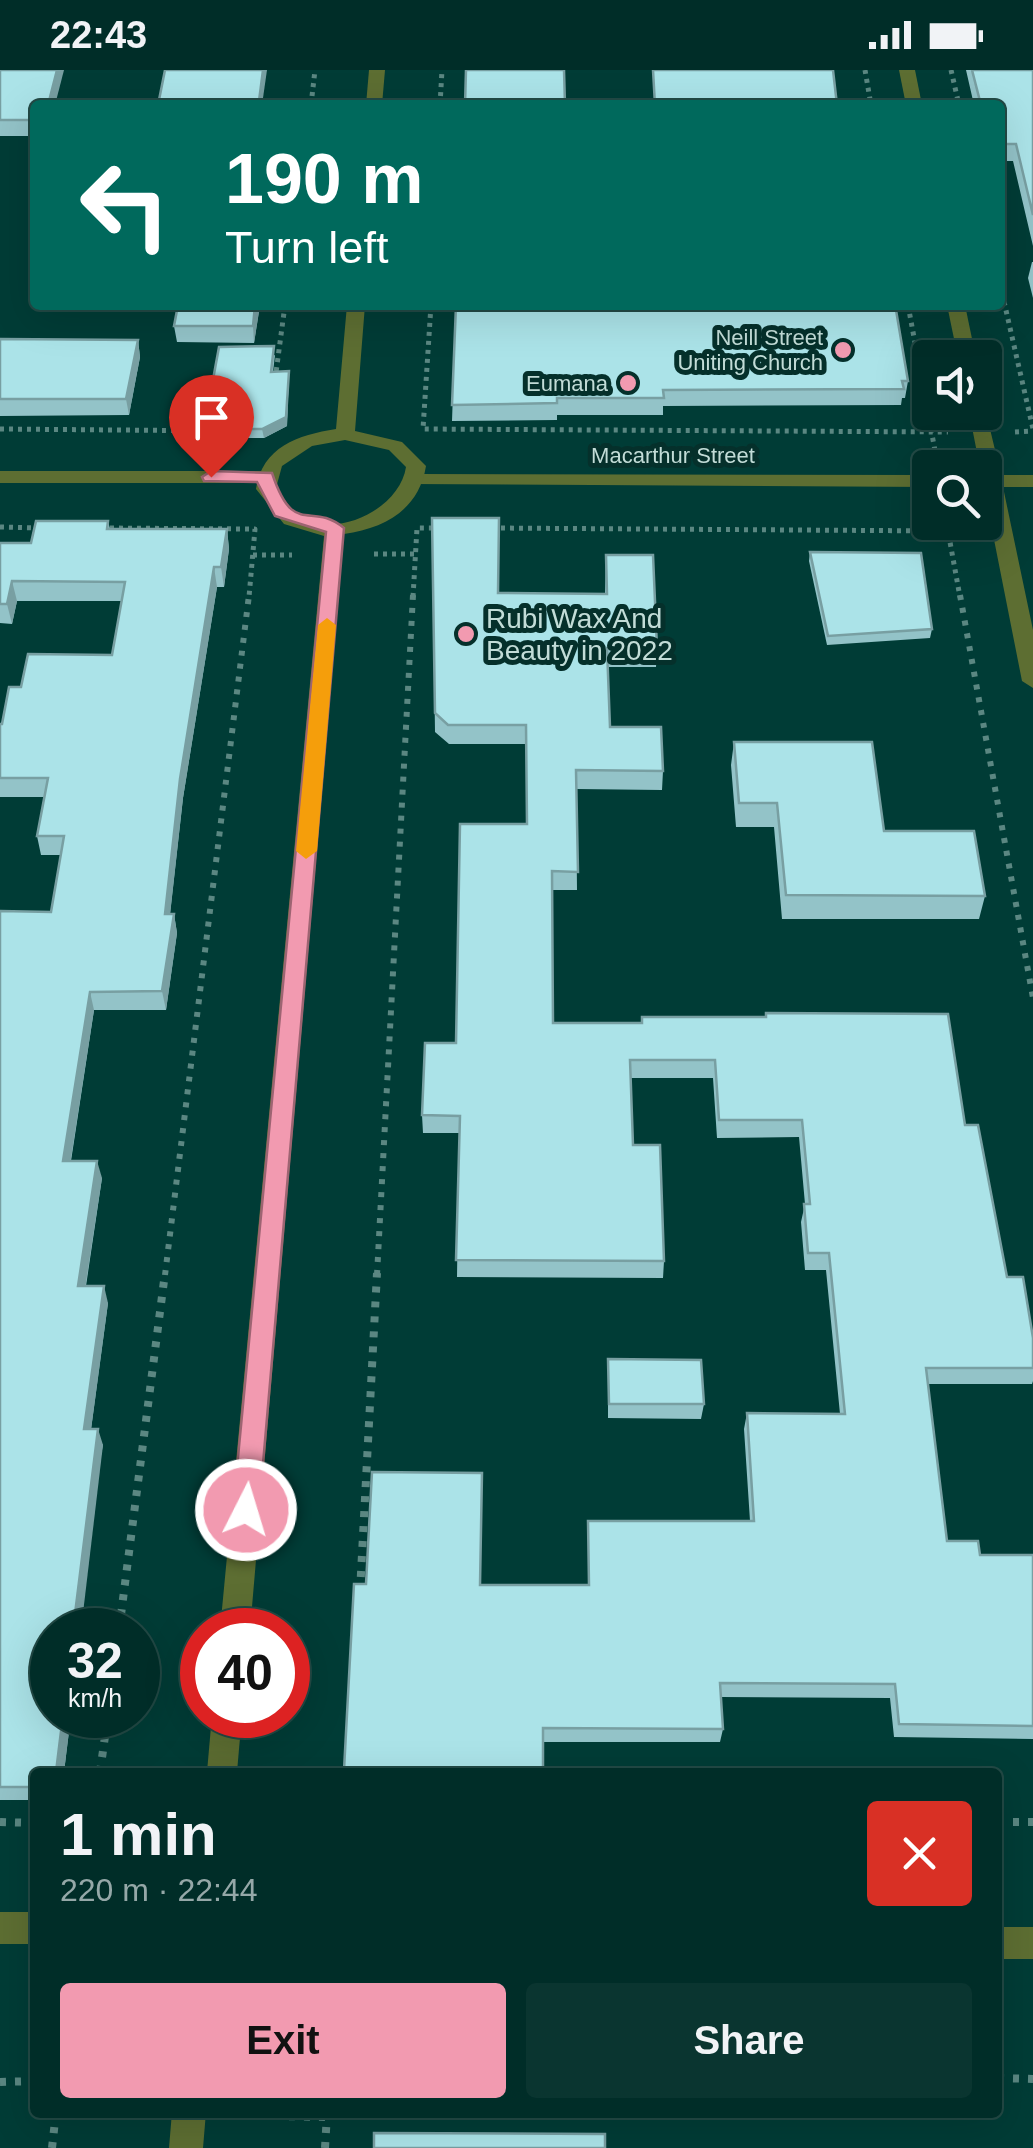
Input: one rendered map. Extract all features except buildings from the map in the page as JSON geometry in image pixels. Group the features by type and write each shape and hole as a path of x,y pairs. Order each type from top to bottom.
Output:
{"street":[{"path":"374,100 377,70"},
{"path":"907,70 913,100"},
{"path":"345,434 356,310"},
{"path":"957,310 963,340"},
{"path":"345,434 377,440 403,452 413,466 416,480 412,495 382,519 335,528 296,520 282,512 266,489 266,477 273,463 302,442 345,434"},
{"path":"0,477 266,477"},
{"name":"Macarthur Street","path":"416,480 912,481"},
{"path":"1002,481 1033,481"},
{"path":"237,1608 335,528"},
{"path":"1001,540 1033,681"},
{"path":"222,1768 225,1738"},
{"path":"0,1928 30,1928"},
{"path":"1002,1943 1033,1944"},
{"path":"186,2148 188,2118"}],"path":[{"path":"312,100 315,70"},
{"path":"440,100 442,70"},
{"path":"864,70 870,100"},
{"path":"952,70 959,100"},
{"path":"1005,306 1033,429"},
{"path":"275,384 285,310"},
{"path":"431,310 423,429 932,433 909,310"},
{"path":"0,428 251,432"},
{"path":"0,527 56,528"},
{"path":"92,528 255,529 238,710 123,1608"},
{"path":"360,1596 417,528 442,528"},
{"path":"481,528 948,530 1033,998"},
{"path":"101,1768 105,1738"},
{"path":"0,1822 30,1822"},
{"path":"1002,1822 1033,1822"},
{"path":"1002,2078 1033,2079"},
{"path":"0,2082 30,2082"},
{"path":"52,2148 55,2118"},
{"path":"325,2148 327,2118"}],"slow traffic":[{"path":"306,851 327,625"}],"place":[{"name":"Neill Street Uniting Church","path":"843,350"},
{"name":"Eumana","path":"628,383"},
{"name":"Rubi Wax And Beauty in 2022","path":"466,634"}],"route":[{"path":"211,477 266,477 271,501 282,512 315,526 335,528 246,1510"}]}
